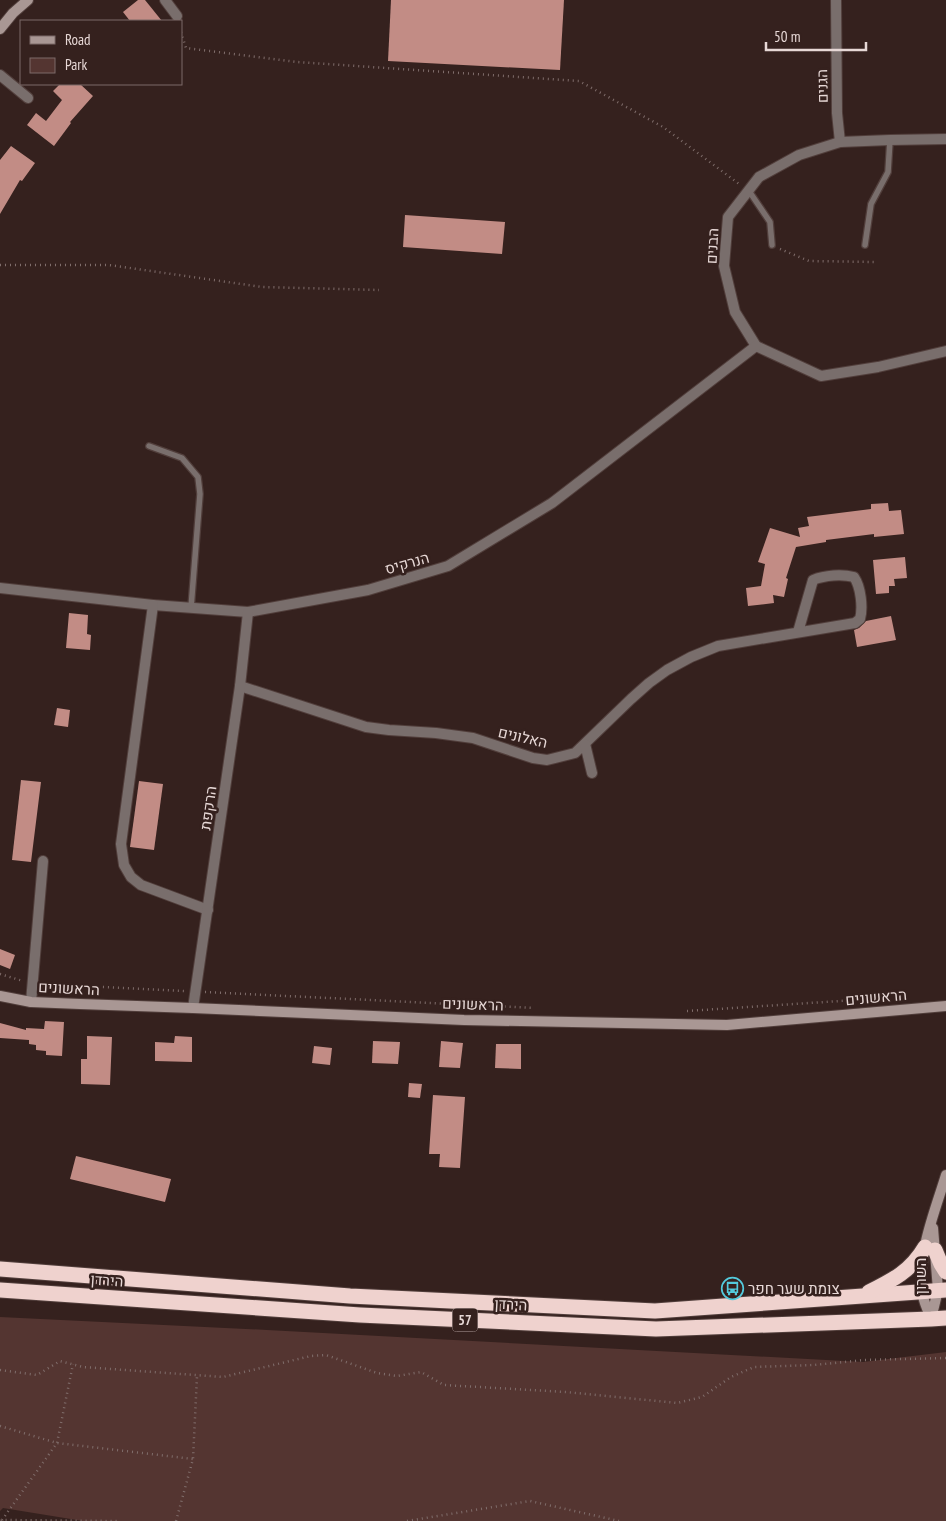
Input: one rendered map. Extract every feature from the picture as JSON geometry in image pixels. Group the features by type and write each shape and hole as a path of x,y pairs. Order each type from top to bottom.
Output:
{"highway":[{"path":"862,1296 913,1266 930,1248 946,1272"},
{"name":"הירדן","path":"0,1269 350,1296 655,1310 922,1291"},
{"name":"הירדן","path":"0,1290 360,1315 656,1328 938,1318"},
{"name":"57","path":"922,1291 942,1290"}],"street":[{"path":"0,29 13,13 28,0"},
{"path":"165,0 177,16"},
{"name":"הגנים","path":"836,0 837,113 840,142"},
{"path":"0,76 28,98"},
{"name":"הבנים","path":"756,346 735,312 724,266 728,217 759,177 799,155 840,142 946,139"},
{"path":"756,346 821,376 878,367 946,351"},
{"name":"הנרקיס","path":"0,588 153,605 248,612 368,590 448,566 552,503 756,346"},
{"name":"האלונים","path":"240,686 366,727 473,738 533,758 547,760 575,753 649,683 690,657 718,646 855,623 860,619 861,614 858,583 854,577 845,575 819,577 813,580 798,632"},
{"path":"153,605 121,844 124,865 132,877 141,885 208,910"},
{"name":"הרקפת","path":"193,1008 240,686 248,612"},
{"path":"585,744 592,773"},
{"path":"31,1002 43,861"},
{"name":"הראשונים","path":"0,996 31,1002 464,1020 727,1025 946,1006"},
{"name":"השרון","path":"938,1318 922,1291 933,1219 946,1175"},
{"name":"השרון","path":"930,1248 942,1290 938,1318"}],"lane":[{"path":"865,245 871,204 888,172 890,140"},
{"path":"748,191 770,222 772,245"},
{"path":"149,446 182,458 198,477 200,494 191,608"}],"path":[{"path":"182,35 186,48 296,62 579,81 664,127 748,191"},
{"path":"772,245 809,261 875,262"},
{"path":"0,265 109,266 262,288 379,290"},
{"path":"0,974 33,984 537,1008"},
{"path":"682,1012 893,998"},
{"path":"0,1370 38,1375 60,1361 83,1367 222,1377 311,1356 326,1356 377,1373 398,1376 421,1372 444,1385 566,1392 677,1403 702,1397 731,1377 754,1367 814,1365 864,1360 946,1358"},
{"path":"2,1520 57,1444 73,1364"},
{"path":"176,1521 193,1459 197,1376"},
{"path":"0,1426 57,1444 193,1459"},
{"path":"407,1521 530,1501 619,1521"},
{"path":"2,1520 119,1521"}],"green space":[{"path":"0,1317 863,1362 946,1352 946,1521 83,1521 3,1508 0,1511"}],"building":[{"path":"138,0 145,0 161,20 129,20 123,12"},
{"path":"391,0 564,0 560,70 388,61"},
{"path":"59,85 81,85 93,96 70,122 54,146 27,125 36,113 46,121 62,100 53,91"},
{"path":"11,146 35,163 22,181 20,180 0,214 0,160"},
{"path":"405,215 505,222 502,254 403,247"},
{"path":"888,503 889,511 901,510 904,534 874,537 874,534 826,540 826,542 796,547 786,578 788,579 784,597 773,595 774,603 748,606 746,588 761,586 765,564 758,562 770,528 800,537 798,528 809,526 807,517 871,509 871,504"},
{"path":"905,557 907,578 894,579 895,586 889,586 889,593 876,594 873,560"},
{"path":"69,613 88,615 87,634 91,635 90,650 66,648"},
{"path":"891,616 896,640 857,647 854,630 866,621"},
{"path":"57,708 70,710 68,727 54,725"},
{"path":"21,780 41,782 31,862 12,860"},
{"path":"139,781 163,784 154,850 130,847"},
{"path":"0,949 15,955 10,969 0,965"},
{"path":"45,1021 64,1022 62,1056 46,1055 46,1051 36,1050 36,1045 29,1044 29,1040 0,1038 0,1023 26,1030 26,1028 44,1029"},
{"path":"87,1036 112,1037 110,1085 81,1084 81,1059 87,1059"},
{"path":"175,1036 192,1037 192,1062 155,1061 155,1042 174,1043"},
{"path":"373,1041 400,1042 398,1064 372,1063"},
{"path":"441,1041 463,1043 460,1068 439,1067"},
{"path":"496,1044 521,1044 521,1069 495,1068"},
{"path":"314,1046 332,1048 330,1065 312,1063"},
{"path":"409,1083 422,1084 420,1098 408,1097"},
{"path":"433,1095 465,1097 460,1168 439,1167 440,1154 429,1154"},
{"path":"76,1156 171,1179 165,1202 70,1179"}],"place":[{"name":"צומת שער חפר","path":"732,1288"}]}
